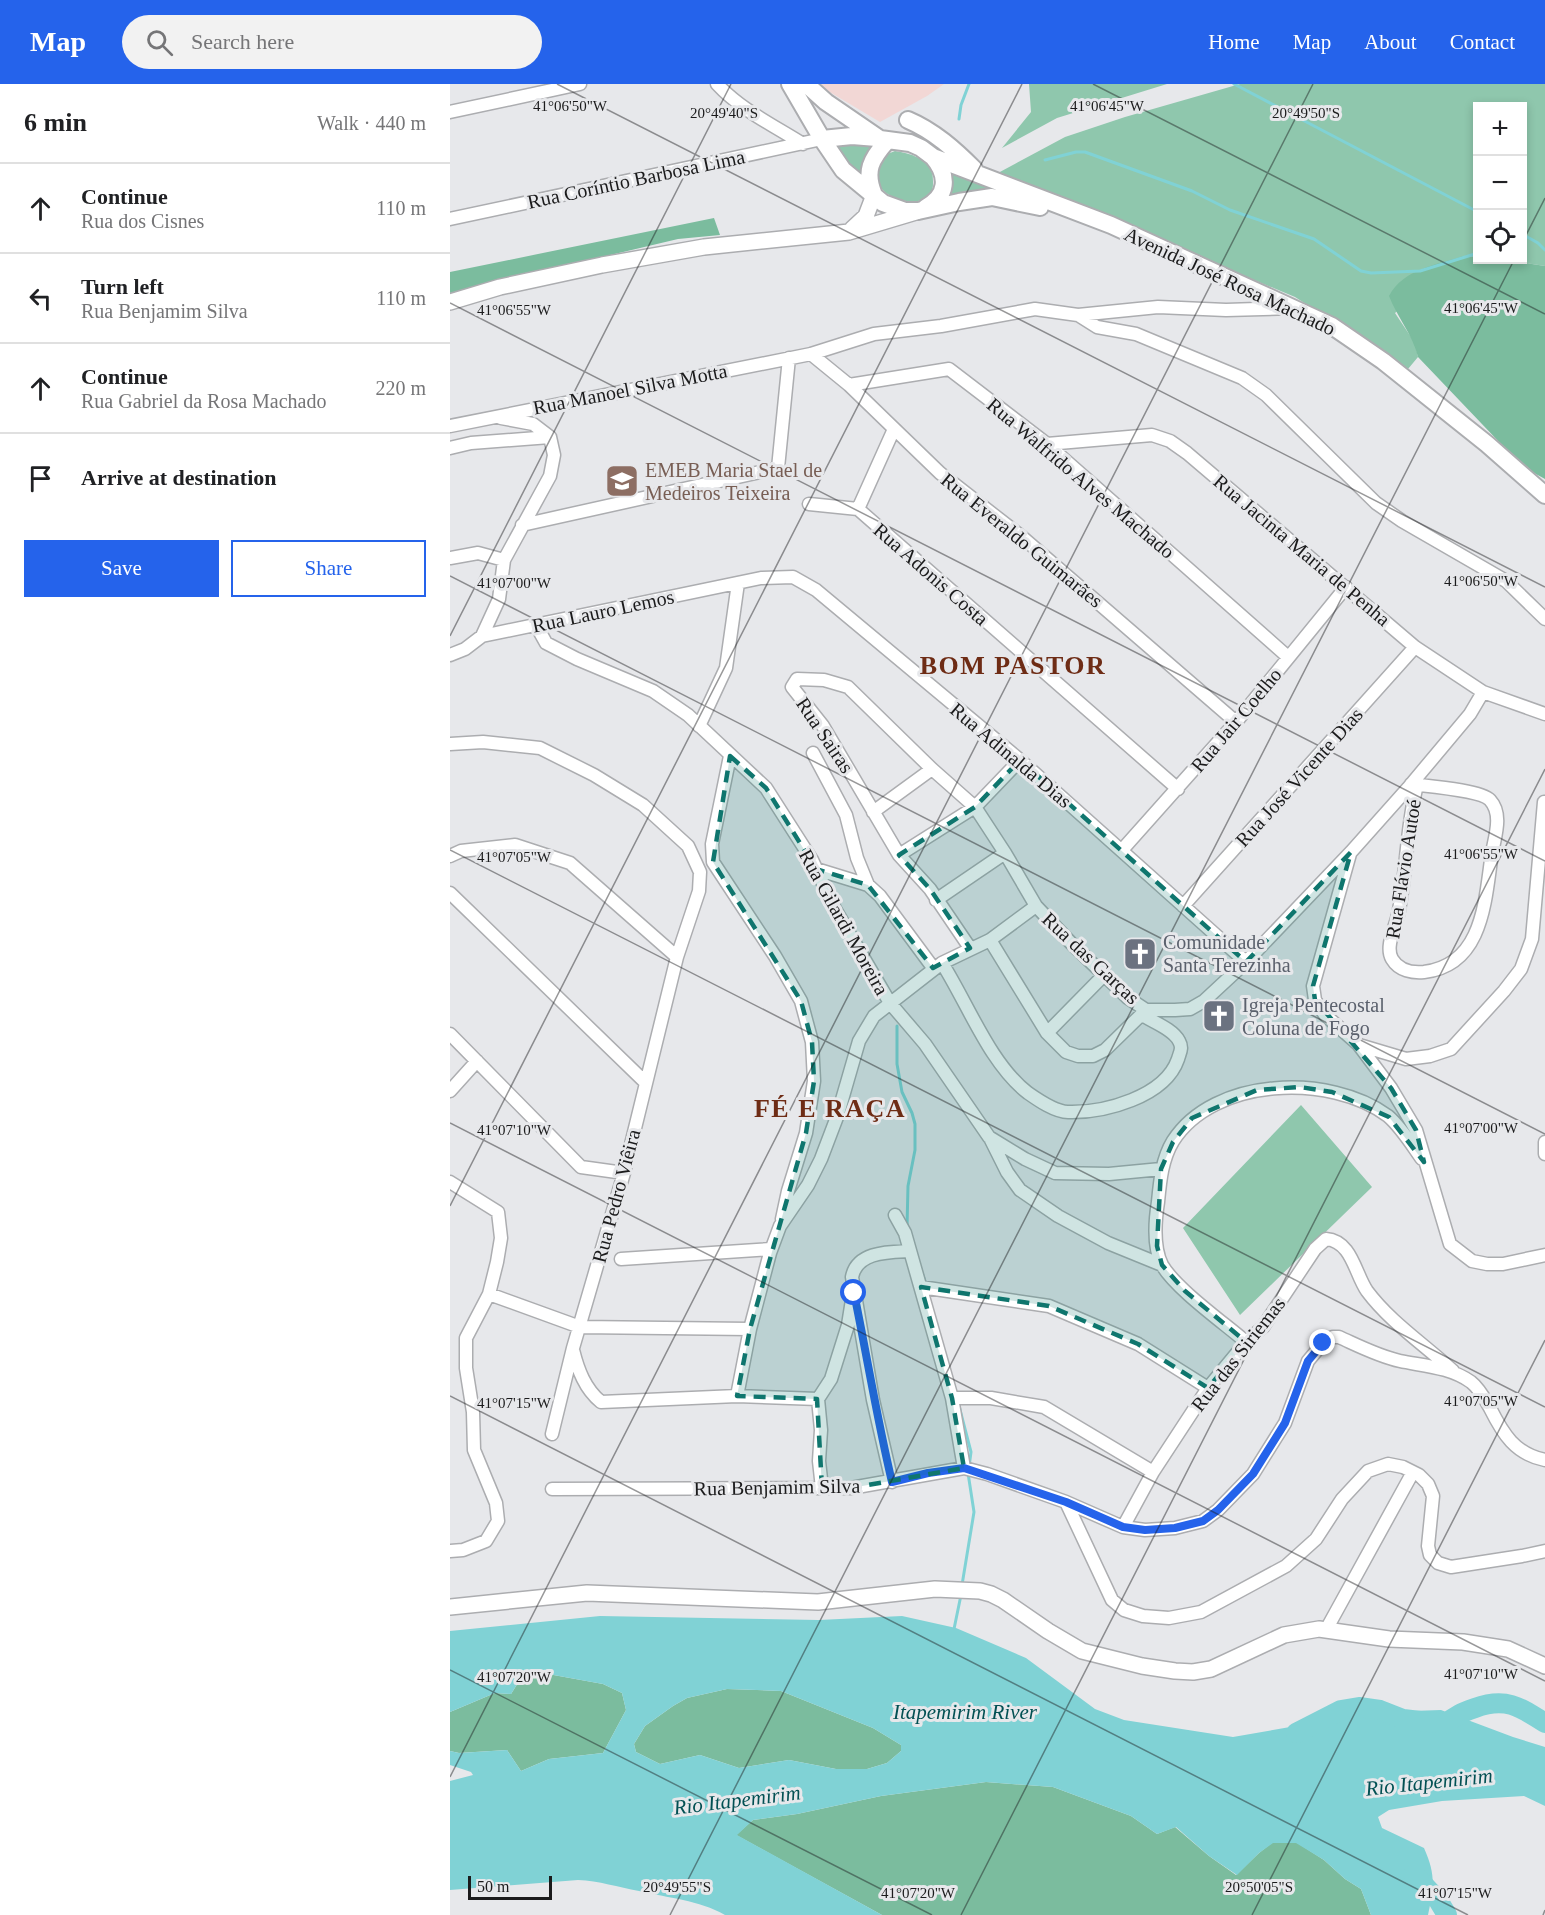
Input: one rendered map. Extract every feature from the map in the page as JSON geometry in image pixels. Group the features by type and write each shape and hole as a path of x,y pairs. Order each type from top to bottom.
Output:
{"main road":[{"path":"790,84 843,170 892,208 918,211 992,197 1111,225"},
{"path":"806,84 826,102 884,140"},
{"path":"908,120 918,124 952,148 980,174"},
{"path":"822,139 852,136 910,143 933,157 1111,225"},
{"path":"874,195 870,186 871,165 884,140"},
{"path":"918,211 938,198 944,184 944,172 933,157"},
{"name":"Avenida José Rosa Machado","path":"1111,225 1332,327 1383,361 1487,444 1545,495"}],"street":[{"path":"450,112 580,84"},
{"path":"717,84 730,98 802,144"},
{"name":"Rua Coríntio Barbosa Lima","path":"450,219 822,139"},
{"path":"849,232 866,216 874,195"},
{"path":"450,302 500,287 602,265 704,247 849,232 918,211"},
{"path":"1078,315 1158,307 1267,310 1294,308"},
{"name":"Rua Manoel Silva Motta","path":"450,426 811,354 874,334 941,326 1017,312 1045,310 1078,315"},
{"path":"1078,315 1096,327 1136,334 1242,378 1266,395 1376,503 1402,521 1506,581 1545,619"},
{"name":"Rua Everaldo Guimarães","path":"811,354 849,385 940,473 1022,537 1236,722"},
{"path":"522,525 778,468 789,358"},
{"name":"Rua Walfrido Alves Machado","path":"849,385 949,369 1047,444 1288,657"},
{"path":"482,636 499,600 504,560 550,476 554,455 550,438 533,424 494,417"},
{"path":"858,509 894,429"},
{"name":"Rua Jacinta Maria de Penha","path":"1047,444 1152,435 1170,441 1415,647 1483,692 1545,714"},
{"path":"450,448 471,443 550,438"},
{"name":"Rua Adonis Costa","path":"809,504 858,509 1178,789"},
{"path":"450,558 478,553 504,560"},
{"name":"Rua Lauro Lemos","path":"450,655 465,649 482,636 761,578"},
{"name":"Rua Adinalda Dias","path":"761,578 793,578 816,590 1020,760 1246,962"},
{"path":"699,726 726,668 738,583"},
{"name":"Rua Jair Coelho","path":"1122,850 1236,722 1346,587"},
{"name":"Rua Gilardi Moreira","path":"536,625 546,643 577,659 653,691 688,715 766,788 816,869 835,909 890,1003 925,1044 989,1137 1025,1159 1055,1173 1109,1174 1161,1169"},
{"name":"Rua José Vicente Dias","path":"1183,906 1415,647"},
{"name":"Rua Sairas","path":"970,948 930,889 899,855 823,726 792,687 797,679 824,680 848,687 932,769 975,807"},
{"name":"Rua das Garças","path":"975,807 1036,906 1071,944 1128,998 1144,1012 1190,1008 1204,1001 1246,962 1351,852 1414,784 1470,714 1483,692"},
{"name":"Rua Pedro Viêira","path":"450,744 483,742 540,748 594,775 642,805 688,846 700,872 699,891 677,957 624,1173 573,1348 552,1434"},
{"path":"813,753 846,815 857,858 868,885 880,896 960,991 1000,1066 1027,1092 1049,1106 1066,1113 1112,1106 1138,1098 1159,1084 1175,1068 1182,1048 1178,1039 1144,1012 1105,1050 1092,1056 1078,1056 1066,1052 1047,1033 990,940"},
{"path":"730,756 712,844 713,862 775,956 801,1001 812,1042 814,1081 806,1133 750,1329 737,1396"},
{"path":"899,855 975,807 1020,760"},
{"path":"873,812 932,769"},
{"name":"Rua Flávio Autoé","path":"1414,784 1486,796 1491,801 1497,817 1481,919 1469,948 1451,963 1433,971 1415,973 1401,968 1392,959 1390,946 1398,914 1414,784"},
{"path":"1358,1044 1406,1059 1430,1056 1451,1049 1521,969 1532,939 1544,802"},
{"path":"450,856 461,851 515,845 570,863 677,957"},
{"path":"1351,852 1313,986 1315,1000 1324,1015 1358,1044 1391,1088 1416,1130 1450,1244 1472,1261 1487,1264 1503,1264 1545,1255"},
{"path":"936,900 1005,853"},
{"path":"816,869 868,885"},
{"path":"450,893 646,1083"},
{"path":"780,1226 808,1185 821,1159 837,1117 859,1041 874,1016 938,966 990,940 1036,906"},
{"path":"1047,1033 1105,974"},
{"path":"450,1034 581,1167 624,1173"},
{"path":"450,1091 477,1061"},
{"path":"1246,1342 1185,1291 1162,1265 1156,1246 1156,1215 1161,1169 1173,1142 1192,1118 1228,1099 1257,1090 1300,1087 1332,1092 1364,1102 1389,1117 1424,1162"},
{"path":"989,1137 1007,1172 1020,1190 1058,1216 1098,1237 1162,1265"},
{"path":"1545,1142 1545,1154"},
{"path":"450,1182 498,1212 501,1238 489,1294 466,1338 466,1368 473,1412 474,1450 496,1503 498,1521 486,1541 463,1550 450,1551"},
{"path":"895,1215 905,1233 952,1398 964,1468"},
{"name":"Rua das Siriemas","path":"1123,1527 1153,1472 1208,1388 1246,1342 1263,1327 1315,1250 1326,1239 1340,1243 1347,1251 1367,1291 1397,1323 1454,1372"},
{"path":"621,1259 771,1249"},
{"path":"892,1482 873,1400 867,1354 854,1293 853,1271 874,1254 910,1251"},
{"path":"921,1287 1049,1306 1138,1344 1208,1388"},
{"path":"822,1488 818,1399 831,1379 848,1325 854,1293"},
{"path":"489,1294 580,1327 750,1329"},
{"name":"Rua Benjamim Silva","path":"552,1489 851,1488 964,1468 1066,1502 1123,1527 1145,1530 1175,1528 1203,1521 1218,1510 1253,1474 1285,1423 1308,1361 1323,1343 1333,1337 1339,1337 1375,1354 1454,1372"},
{"path":"573,1348 576,1364 586,1385 593,1396 601,1402 737,1396 818,1399"},
{"path":"1454,1372 1472,1383 1515,1446 1531,1457 1545,1460"},
{"path":"952,1398 991,1398 1044,1407 1153,1472"},
{"path":"1066,1502 1112,1600 1124,1610 1143,1616 1169,1618 1201,1612 1286,1566 1316,1539 1342,1499 1368,1471 1388,1464 1403,1467 1428,1484 1433,1496 1428,1546 1430,1555 1438,1563 1450,1567 1545,1551"},
{"path":"1326,1630 1413,1472"},
{"path":"450,1607 587,1593 818,1602 935,1589 980,1591 991,1593 1003,1600 1082,1651 1142,1666 1193,1672 1211,1669 1284,1635 1319,1629 1389,1639 1463,1642 1508,1649 1545,1666"}],"highlighted area":[{"path":"730,756 766,788 816,869 868,885 933,968 970,948 930,889 899,855 975,807 1020,760 1246,962 1351,852 1313,986 1315,1000 1391,1088 1416,1130 1424,1162 1389,1117 1332,1092 1300,1087 1257,1090 1192,1118 1173,1142 1161,1169 1157,1246 1162,1265 1185,1291 1246,1342 1208,1388 1138,1344 1049,1306 921,1287 952,1398 964,1468 851,1488 822,1488 817,1399 737,1396 750,1329 806,1133 814,1081 812,1042 801,1001 713,862"}],"shaded area":[{"path":"821,84 944,84 880,122 828,91"}],"green space":[{"path":"1029,84 1167,84 1057,118 1002,148 1031,112"},
{"path":"1240,84 1545,84 1545,266 1527,263 1527,102 1473,102 1473,257 1463,256 1395,313 1415,343 1418,357 1408,369 1295,297 998,173 1065,137"},
{"path":"840,143 874,144 861,179 832,145"},
{"path":"895,151 920,159 931,170 933,184 930,194 923,200 913,202 902,200 882,190 877,181 878,165 885,155"},
{"path":"952,173 995,189 948,195"},
{"path":"714,218 720,235 678,239 450,293 450,272"},
{"path":"1463,256 1473,257 1473,264 1527,263 1545,266 1545,479 1523,467 1418,357 1389,296 1403,280 1432,265"},
{"path":"1301,1105 1372,1187 1240,1315 1183,1228"},
{"path":"526,1670 603,1684 622,1693 626,1710 603,1753 549,1759 521,1771 507,1750 459,1753 450,1751 450,1712 495,1693 511,1694"},
{"path":"727,1689 781,1691 873,1728 901,1745 901,1751 887,1763 867,1769 836,1769 789,1760 739,1768 700,1755 660,1764 636,1752 634,1744 645,1726 673,1706 687,1698"},
{"path":"986,1782 1053,1787 1131,1816 1157,1834 1175,1827 1236,1875 1273,1842 1296,1842 1324,1860 1345,1879 1361,1889 1371,1915 882,1915 736,1835 753,1820 797,1814 881,1796"}],"water":[{"name":"Itapemirim River","path":"600,1616 819,1620 902,1616 956,1628 1026,1658 1095,1709 1124,1720 1233,1737 1353,1716 1441,1710 1545,1747 1545,1806 1524,1796 1442,1801 1389,1810 1378,1817 1382,1828 1424,1848 1431,1866 1433,1881 1428,1915 1371,1915 1361,1889 1345,1879 1324,1860 1296,1843 1273,1843 1259,1853 1237,1875 1209,1856 1176,1827 1157,1834 1131,1816 1053,1787 986,1782 881,1796 797,1814 753,1820 737,1835 882,1915 725,1915 683,1900 578,1880 450,1890 450,1781 473,1775 471,1772 450,1765 450,1751 459,1753 507,1750 521,1771 549,1759 603,1753 626,1710 622,1693 603,1684 526,1670 511,1694 495,1693 450,1712 450,1631","holes":["727,1689 781,1691 873,1728 901,1745 901,1751 887,1763 867,1769 836,1769 789,1760 739,1768 700,1755 660,1764 636,1752 634,1744 645,1726 687,1698"]}],"waterway":[{"path":"959,119 961,105 969,84"},
{"path":"1234,84 1474,210"},
{"path":"1045,160 1085,152 1192,191 1230,210 1314,239 1361,271 1371,273 1420,271 1473,255"},
{"path":"1527,237 1545,250"},
{"path":"897,1026 897,1064 902,1092 915,1124 915,1150 908,1186 907,1227"},
{"path":"921,1270 926,1284"},
{"path":"959,1406 971,1452 969,1467"},
{"path":"962,1585 974,1512 968,1473"},
{"path":"954,1629 961,1595"},
{"name":"Rio Itapemirim","path":"1296,1733 1341,1710 1359,1707 1380,1710 1403,1719 1446,1724 1463,1712 1503,1703 1519,1708 1545,1723"},
{"name":"Rio Itapemirim","path":"1414,1874 1438,1900 1447,1915"}],"place":[{"name":"EMEB Maria Stael de Medeiros Teixeira","path":"622,481"},
{"name":"Comunidade Santa Terezinha","path":"1140,954"},
{"name":"Igreja Pentecostal Coluna de Fogo","path":"1219,1016"}],"district":[{"name":"BOM PASTOR","path":"1013,665"},
{"name":"FÉ E RAÇA","path":"830,1108"}],"route":[{"path":"854,1293 867,1354 873,1400 892,1482 928,1473 964,1468 1066,1502 1123,1527 1145,1530 1175,1528 1203,1521 1238,1491 1253,1474 1285,1423 1308,1361 1323,1343"}]}
